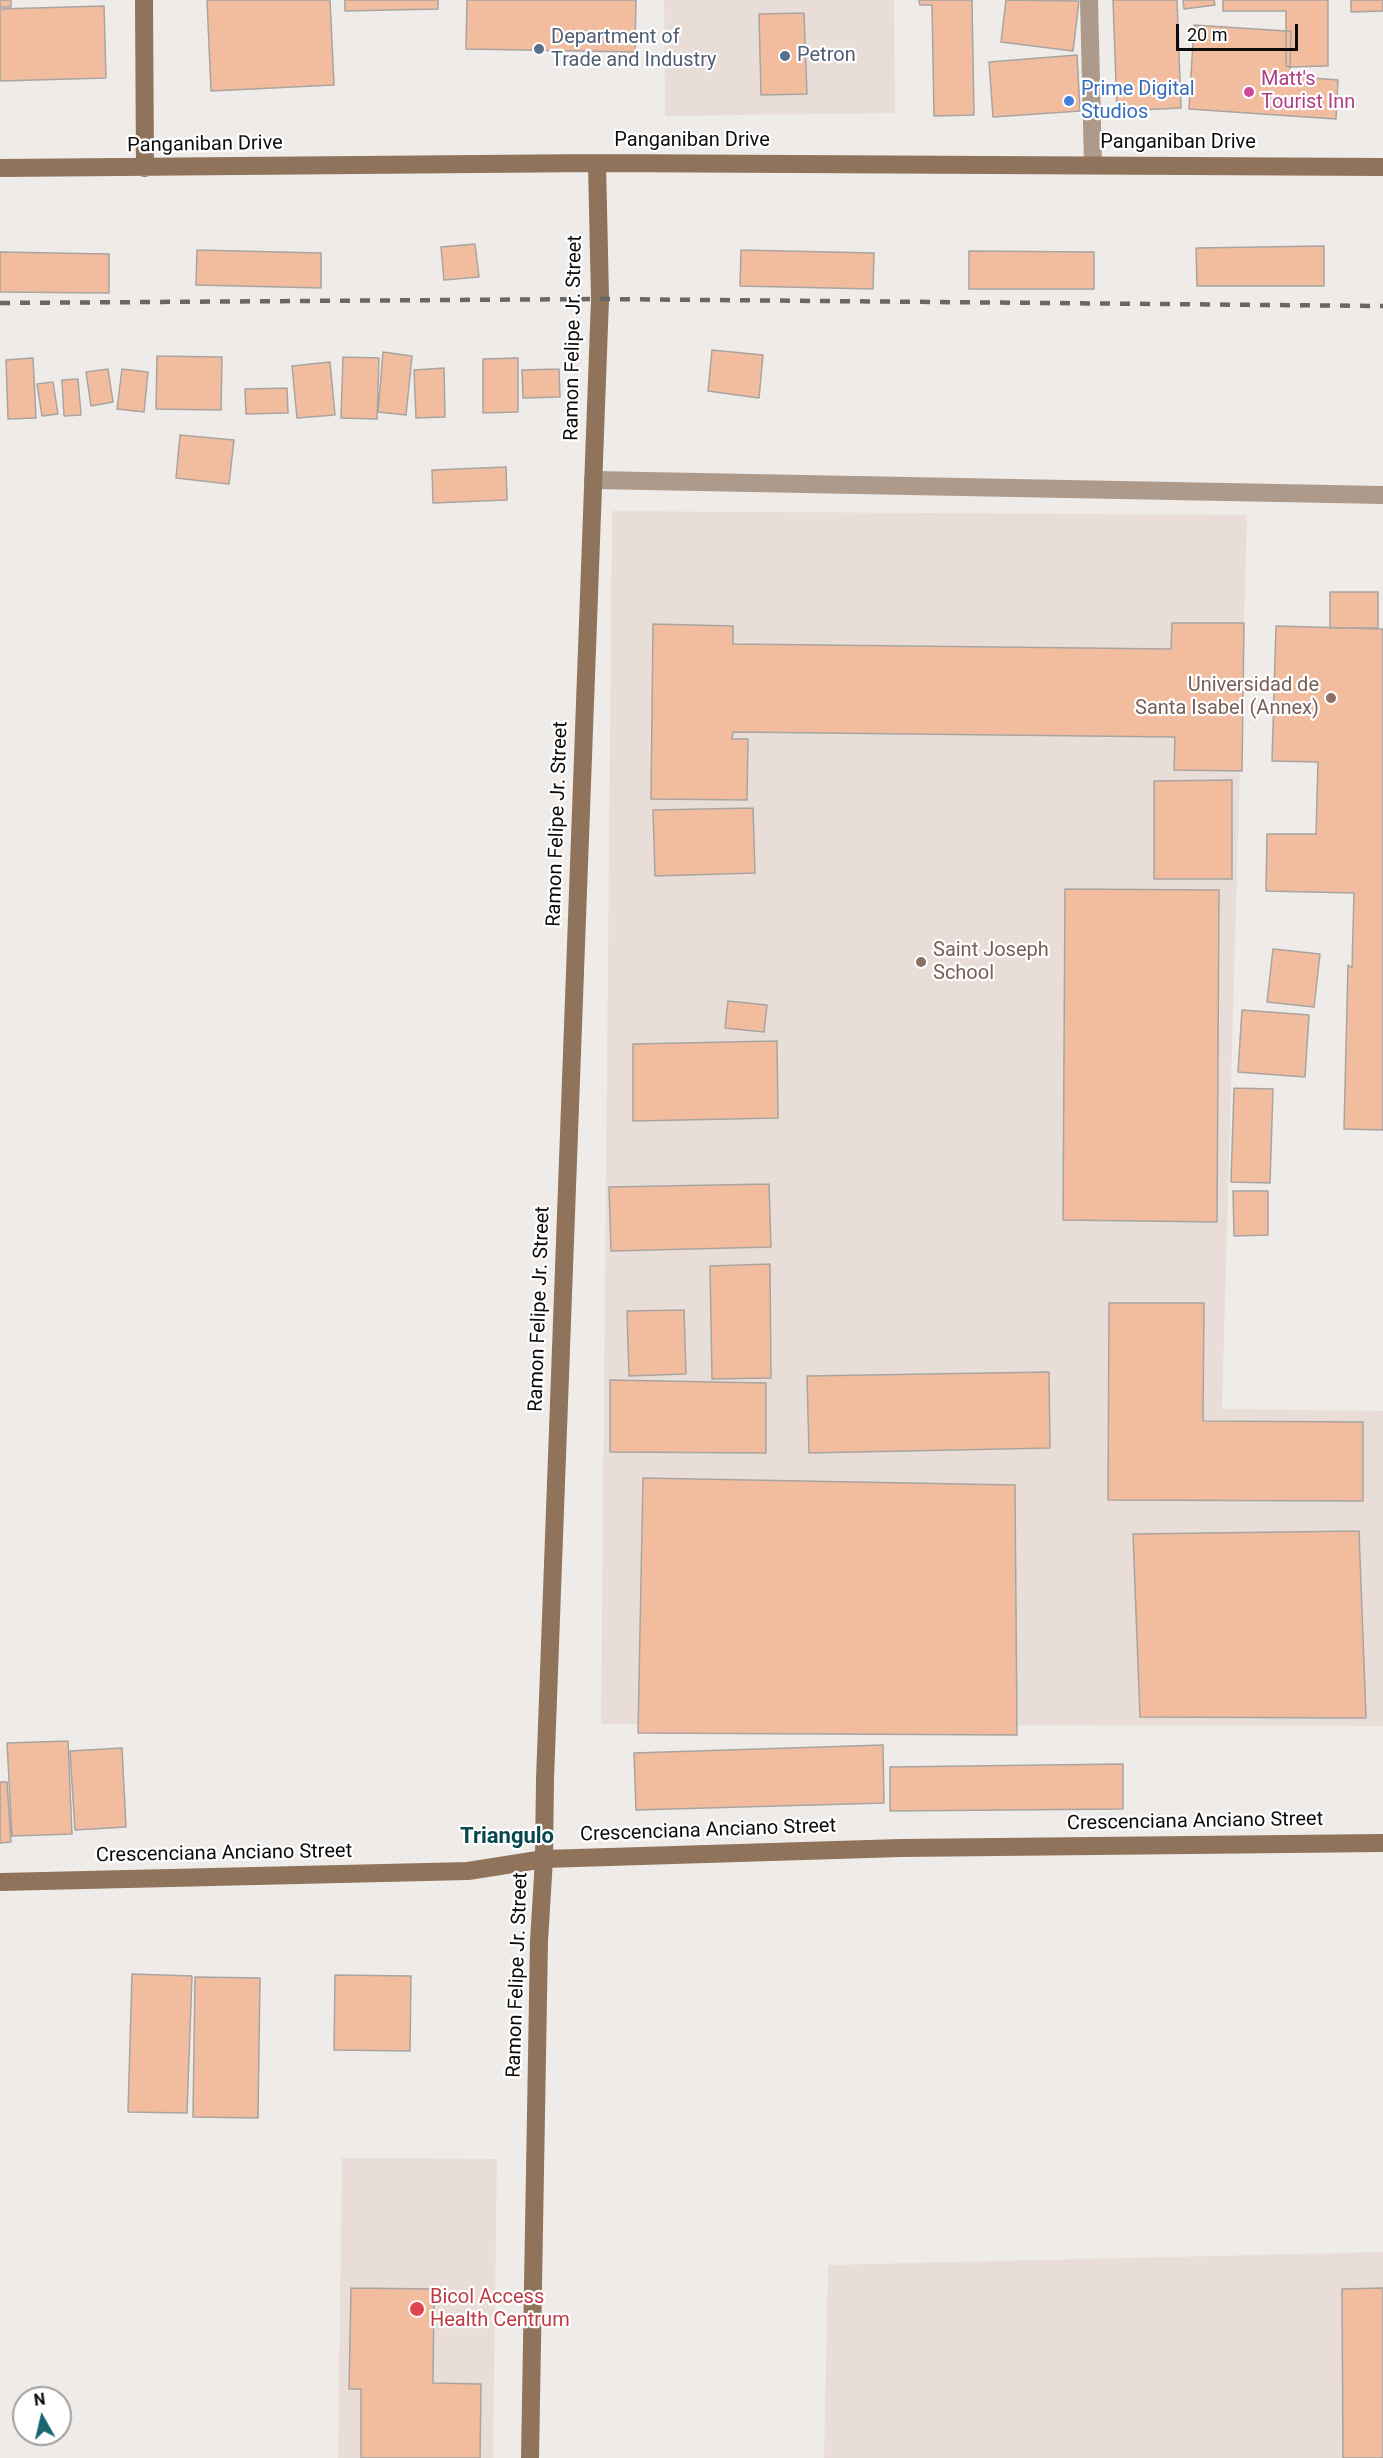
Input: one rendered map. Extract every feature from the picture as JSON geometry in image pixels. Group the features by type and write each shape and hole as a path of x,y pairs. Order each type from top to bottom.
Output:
{"street":[{"path":"144,0 145,168"},
{"path":"1089,0 1093,165"},
{"name":"Panganiban Drive","path":"0,168 597,163 1383,167"},
{"name":"Ramon Felipe Jr. Street","path":"530,2458 538,1941 544,1859 546,1744 600,299 597,163"},
{"path":"593,480 1383,495"},
{"name":"Crescenciana Anciano Street","path":"0,1882 468,1871 544,1859 901,1848 1383,1843"}],"shaded area":[{"path":"664,0 894,0 895,113 665,116"},
{"name":"Saint Joseph School","path":"612,511 1247,515 1222,1409 1383,1411 1383,1726 601,1724"},
{"name":"Bicol Access Health Centrum","path":"342,2158 497,2159 493,2458 338,2458"},
{"path":"1383,2252 1383,2458 824,2458 828,2265"}],"building":[{"path":"0,0 11,0 11,7 0,7"},
{"path":"207,0 330,0 334,85 211,91"},
{"path":"345,0 438,0 438,9 345,11"},
{"path":"467,0 636,0 635,52 466,49"},
{"path":"919,0 972,0 974,115 934,116 932,5 920,5"},
{"path":"1006,0 1079,1 1073,51 1001,42"},
{"path":"1113,0 1177,0 1181,108 1117,111"},
{"path":"1183,0 1214,0 1215,5 1184,9"},
{"path":"1223,0 1328,0 1328,66 1290,67 1291,31 1286,31 1286,11 1223,11"},
{"path":"1351,0 1383,0 1383,11 1351,12"},
{"path":"104,6 106,78 0,81 0,9"},
{"path":"804,13 807,94 761,95 759,14"},
{"path":"1194,25 1286,31 1286,66 1290,67 1289,76 1338,80 1336,119 1189,109"},
{"path":"1286,31 1291,31 1290,67 1286,66"},
{"path":"1077,55 1080,111 993,117 989,62"},
{"path":"475,244 479,277 444,280 441,247"},
{"path":"1324,246 1324,286 1197,286 1196,248"},
{"path":"197,250 321,253 321,288 196,285"},
{"path":"741,250 874,253 873,289 740,286"},
{"path":"969,251 1094,252 1094,289 969,289"},
{"path":"0,252 109,254 109,293 0,292"},
{"path":"712,350 763,355 759,398 708,391"},
{"path":"383,352 412,356 406,415 378,412"},
{"path":"157,356 222,357 221,410 156,409"},
{"path":"343,357 379,358 377,419 341,418"},
{"path":"33,358 36,418 8,419 6,360"},
{"path":"518,358 518,412 483,413 483,359"},
{"path":"330,362 335,415 297,418 292,366"},
{"path":"444,368 445,417 416,418 414,370"},
{"path":"108,369 113,402 91,406 86,372"},
{"path":"122,369 148,372 144,412 117,409"},
{"path":"559,369 560,397 523,398 522,370"},
{"path":"78,379 81,415 64,416 62,380"},
{"path":"53,382 58,414 42,416 37,384"},
{"path":"287,388 288,413 246,414 245,389"},
{"path":"180,435 234,440 229,484 176,478"},
{"path":"506,467 507,500 433,503 432,470"},
{"path":"1330,592 1378,592 1378,628 1330,628"},
{"path":"1172,623 1244,623 1242,771 1174,770 1175,737 733,732 732,739 748,739 747,800 651,799 653,624 733,626 733,644 1171,649"},
{"path":"1276,626 1383,629 1383,1130 1344,1129 1348,965 1352,968 1354,893 1266,891 1267,834 1316,834 1318,762 1272,761"},
{"path":"1232,780 1232,879 1154,879 1154,781"},
{"path":"753,808 755,873 655,876 653,810"},
{"path":"1065,889 1219,890 1217,1222 1063,1220"},
{"path":"1273,949 1320,954 1314,1007 1267,1002"},
{"path":"728,1001 767,1005 764,1032 725,1028"},
{"path":"1242,1010 1309,1015 1305,1077 1238,1072"},
{"path":"777,1041 778,1118 633,1121 633,1044"},
{"path":"1234,1088 1273,1089 1270,1183 1231,1182"},
{"path":"769,1184 771,1247 611,1251 609,1187"},
{"path":"1233,1191 1268,1191 1268,1235 1234,1236"},
{"path":"770,1264 771,1378 712,1379 710,1266"},
{"path":"1109,1303 1204,1303 1203,1421 1363,1422 1363,1501 1108,1500"},
{"path":"684,1310 686,1374 629,1376 627,1311"},
{"path":"1049,1372 1050,1448 809,1453 807,1376"},
{"path":"610,1380 766,1383 766,1453 610,1452"},
{"path":"643,1478 1015,1485 1017,1735 638,1733"},
{"path":"1359,1531 1366,1718 1140,1717 1133,1534"},
{"path":"68,1741 72,1834 12,1836 7,1743"},
{"path":"883,1745 884,1803 636,1810 634,1753"},
{"path":"122,1748 126,1827 75,1830 70,1751"},
{"path":"1123,1764 1123,1809 890,1811 890,1767"},
{"path":"0,1782 7,1782 11,1842 0,1843"},
{"path":"132,1974 192,1976 187,2113 128,2112"},
{"path":"335,1975 411,1976 410,2051 334,2050"},
{"path":"195,1977 260,1978 258,2118 193,2117"},
{"name":"Bicol Access Health Centrum","path":"351,2288 434,2289 433,2383 481,2384 480,2458 361,2458 361,2389 349,2389"},
{"path":"1383,2288 1383,2458 1343,2458 1342,2289"}],"railway":[{"path":"0,303 600,299 1383,306"}],"place":[{"name":"Department of Trade and Industry","path":"539,49"},
{"name":"Petron","path":"785,56"},
{"name":"Matt's Tourist Inn","path":"1249,92"},
{"name":"Prime Digital Studios","path":"1069,101"},
{"name":"Universidad de Santa Isabel (Annex)","path":"1331,698"},
{"name":"Saint Joseph School","path":"921,962"},
{"name":"Bicol Access Health Centrum","path":"417,2309"}],"district":[{"name":"Triangulo","path":"507,1837"}]}
